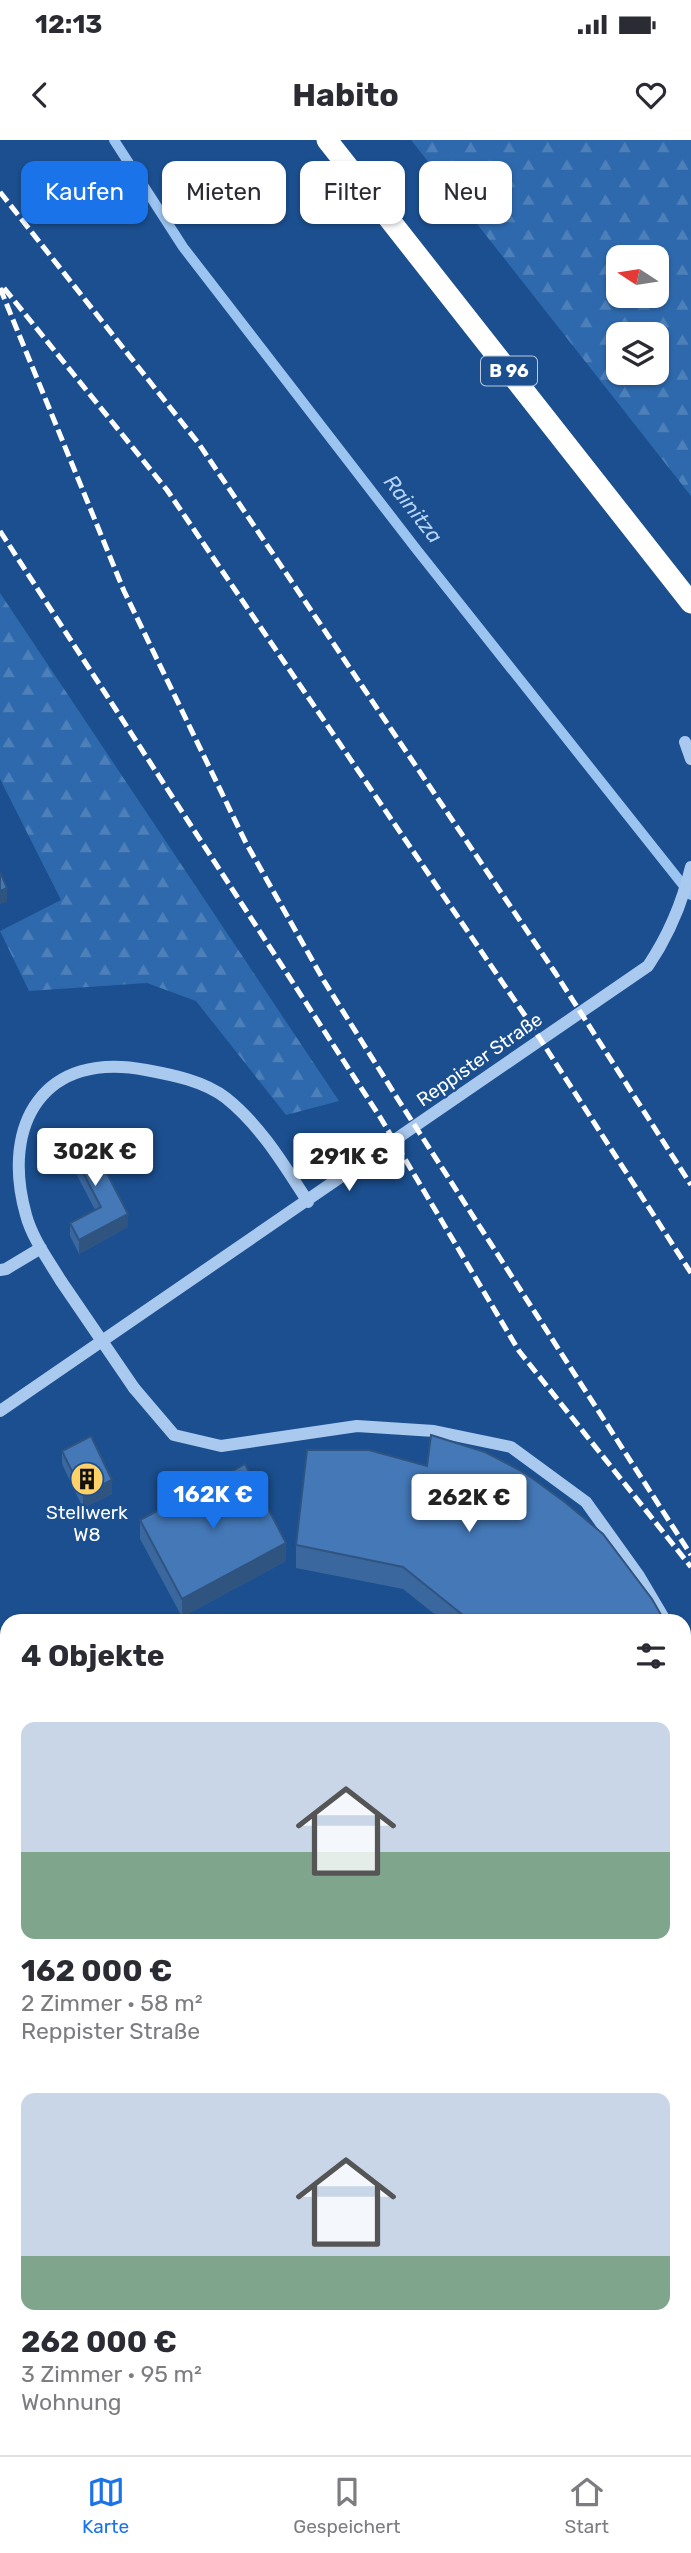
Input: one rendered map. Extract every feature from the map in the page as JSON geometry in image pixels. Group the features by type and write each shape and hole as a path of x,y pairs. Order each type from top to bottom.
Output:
{"highway":[{"name":"B 96","path":"327,140 691,603"}],"street":[{"path":"685,742 691,759"},
{"name":"Reppister Straße","path":"0,1411 648,966 665,941 684,897 691,867"},
{"path":"308,1202 267,1139 225,1097 202,1085 165,1073 127,1066 94,1068 68,1075 46,1090 26,1117 19,1144 20,1181 26,1217 41,1248 134,1388 174,1435 220,1446 357,1426 434,1430 511,1447 586,1502 639,1576 661,1614"},
{"path":"0,1270 41,1248"}],"green space":[{"path":"411,140 691,140 691,496 477,224 512,224 512,161 428,161"},
{"path":"0,593 339,1101 286,1115 196,1001 147,983 29,991 0,931 61,900 0,779"}],"building":[{"path":"0,872 7,888 0,891"},
{"path":"84,1129 128,1214 79,1240 70,1223 101,1207 65,1138"},
{"path":"431,1435 485,1452 525,1473 603,1534 661,1614 462,1614 403,1567 296,1545 307,1450 369,1450 427,1466"},
{"name":"Stellwerk W8","path":"91,1436 112,1480 83,1494 62,1451"},
{"path":"245,1464 286,1543 182,1599 140,1520"}],"waterway":[{"name":"Rainitza","path":"114,140 183,247 417,550 691,895"}],"railway":[{"path":"0,192 199,444 556,974 691,1185"},
{"path":"0,288 124,591 246,843 324,981 691,1555"},
{"path":"4,288 167,490 526,1017 691,1273"},
{"path":"0,531 380,1117 519,1351 691,1567"}],"place":[{"name":"Stellwerk W8","path":"87,1479"}]}
